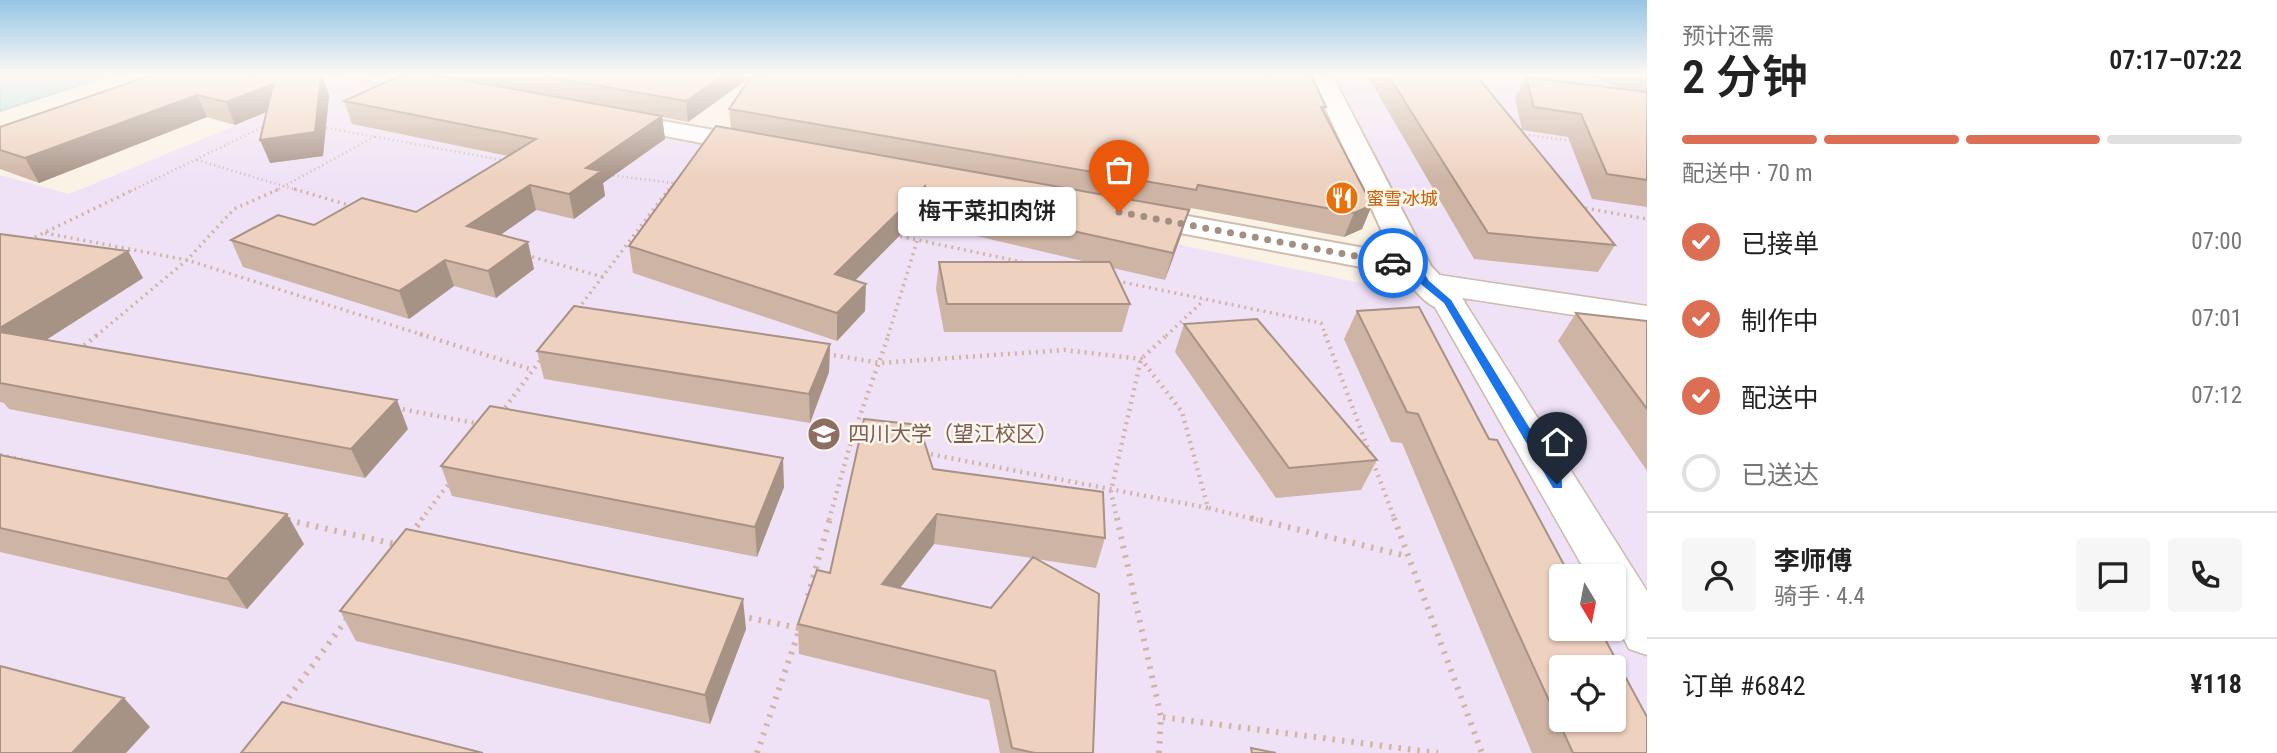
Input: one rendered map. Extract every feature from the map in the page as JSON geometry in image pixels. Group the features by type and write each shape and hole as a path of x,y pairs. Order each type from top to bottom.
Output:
{"street":[{"path":"1339,110 1430,284 1605,564"},
{"path":"592,115 783,150"},
{"path":"1113,211 1430,284 1647,316"},
{"path":"1626,599 1647,634"}],"path":[{"path":"22,244 267,125"},
{"path":"315,125 510,161"},
{"path":"1517,134 1582,142"},
{"path":"68,357 187,260 234,209 283,187 376,136"},
{"path":"195,159 358,208"},
{"path":"589,315 575,313 691,164"},
{"path":"605,174 687,186"},
{"path":"1570,205 1647,219"},
{"path":"45,233 187,260 533,370"},
{"path":"890,234 1027,263"},
{"path":"807,603 852,438 880,363 917,241"},
{"path":"524,255 603,276"},
{"path":"1109,280 1321,323 1482,753"},
{"path":"1159,753 1161,717 1111,491 1141,359 1205,299"},
{"path":"66,347 93,352"},
{"path":"814,352 880,363 1065,350 1141,359 1182,412 1208,508"},
{"path":"500,415 547,351"},
{"path":"395,408 491,426"},
{"path":"852,438 866,441"},
{"path":"920,452 1208,508 1408,556"},
{"path":"0,455 54,467"},
{"path":"410,535 451,480"},
{"path":"281,518 402,546 394,556"},
{"path":"280,709 353,611"},
{"path":"731,614 799,628"},
{"path":"757,753 803,615"},
{"path":"1161,717 1438,753"}],"shaded area":[{"name":"四川大学（望江校区）","path":"273,110 530,110 708,145 1403,292 1425,283 1347,110 1647,110 1647,753 0,753 0,175 69,194"}],"building":[{"path":"49,110 156,110 25,158 0,150 0,127"},
{"path":"267,110 317,110 315,132 260,140"},
{"path":"390,110 630,110 662,116 586,168 601,171 569,194 530,185 467,226 528,242 488,271 445,260 399,291 231,240 278,215 314,225 362,198 416,212 536,139"},
{"path":"736,110 1323,110 1372,205 1354,213 1198,185 1196,190"},
{"path":"1410,110 1505,110 1615,245 1488,233"},
{"path":"1555,110 1647,110 1647,180 1607,174 1581,114"},
{"path":"716,126 1189,210 1173,253 927,199 925,186 835,274 866,284 837,313 629,246"},
{"path":"0,234 128,251 0,328"},
{"path":"939,262 1110,262 1130,304 947,304"},
{"path":"574,306 830,344 809,394 537,351"},
{"path":"1419,307 1489,439 1497,440 1564,564 1549,564 1549,641 1606,641 1614,655 1549,655 1549,701 1418,414 1407,412 1357,311"},
{"path":"1576,313 1647,321 1647,409"},
{"path":"1257,319 1377,460 1289,468 1184,324"},
{"path":"0,332 397,400 351,449 0,383"},
{"path":"490,406 783,458 755,527 441,466"},
{"path":"864,419 919,425 933,469 1103,492 1105,538 937,514 882,584 991,608 1033,557 1099,594 1093,753 1035,753 1012,748 995,671 798,624 817,570 830,573"},
{"path":"0,455 287,514 227,579 0,528"},
{"path":"406,529 743,599 705,695 340,611"},
{"path":"0,666 124,698 72,753 0,753"},
{"path":"1626,678 1647,717 1647,753 1573,753 1563,732 1626,732"},
{"path":"282,702 483,753 241,753"},
{"path":"1251,748 1276,753 1252,753"}],"way so far":[{"path":"1119,212 1393,263"}],"place":[{"name":"蜜雪冰城","path":"1342,198"},
{"name":"梅干菜扣肉饼","path":"1119,212"},
{"name":"四川大学（望江校区）","path":"824,434"}],"route":[{"path":"1393,263 1415,267 1426,283 1448,302 1557,484"}]}
